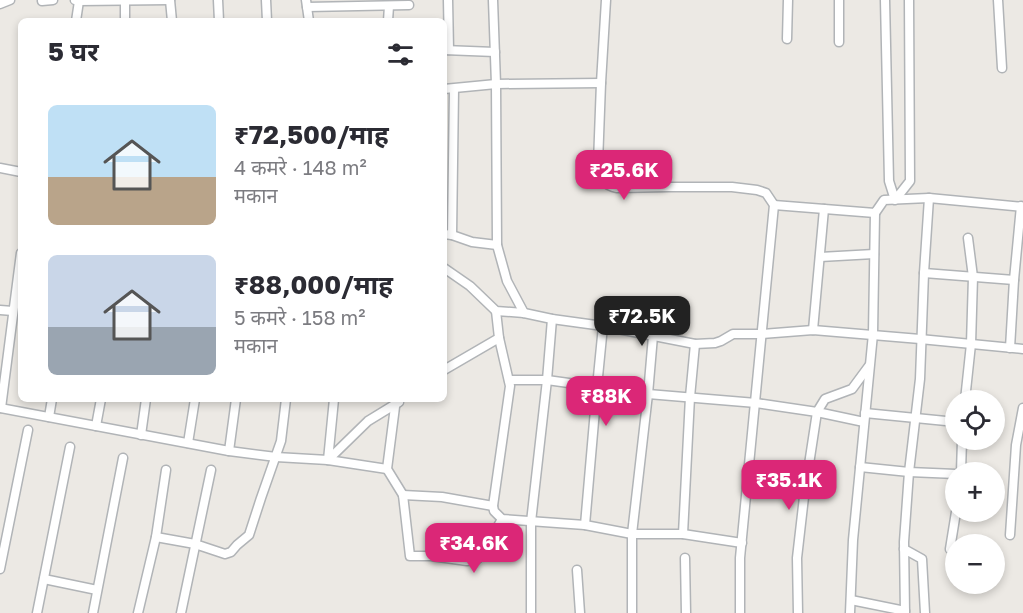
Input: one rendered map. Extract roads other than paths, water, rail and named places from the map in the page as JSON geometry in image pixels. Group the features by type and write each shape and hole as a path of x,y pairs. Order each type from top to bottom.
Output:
{"street":[{"path":"0,4 10,0"},
{"path":"42,1 53,0"},
{"path":"76,18 77,1 170,0 172,18"},
{"path":"218,0 219,18"},
{"path":"266,0 267,18"},
{"path":"447,25 448,0"},
{"path":"494,0 497,246 507,281 524,313"},
{"path":"606,0 598,169 604,181 609,187 617,188 757,190 766,193 774,204 740,558 740,613"},
{"path":"787,39 788,0"},
{"path":"839,0 840,42"},
{"path":"885,0 889,181 895,200"},
{"path":"895,200 910,181 909,0"},
{"path":"998,0 1002,68"},
{"path":"125,1 125,18"},
{"path":"307,4 409,5"},
{"path":"388,18 389,6"},
{"path":"447,50 495,51"},
{"path":"447,89 496,84 601,83"},
{"path":"454,89 448,234 472,242 497,246"},
{"path":"0,168 18,171"},
{"path":"851,600 905,612 904,549 909,472 920,379 920,339 929,198"},
{"path":"850,613 853,540 873,334 875,213 884,200 929,198 1022,207 1010,348"},
{"path":"774,204 875,213"},
{"path":"813,330 824,209"},
{"path":"966,390 971,344 973,277 968,238"},
{"path":"820,257 874,254"},
{"path":"447,270 470,286 496,311 499,338 510,386 493,506 494,511 502,519 585,525 632,534 683,534 742,543"},
{"path":"924,273 1014,280"},
{"path":"18,278 0,408 229,451 276,458 328,460 387,469"},
{"path":"0,310 14,311"},
{"path":"496,311 524,313 603,326 694,344 715,343 733,334 813,330 1023,349"},
{"path":"531,613 531,522 552,319"},
{"path":"585,525 603,326"},
{"path":"632,613 632,534 653,336"},
{"path":"447,368 499,338"},
{"path":"683,534 694,344"},
{"path":"798,613 797,558 818,412 825,399 852,389 869,366"},
{"path":"509,380 547,380 648,394 756,403 865,418 945,421"},
{"path":"49,417 52,402"},
{"path":"96,426 100,402"},
{"path":"141,435 146,402"},
{"path":"188,444 195,402"},
{"path":"229,451 236,402"},
{"path":"156,537 195,544 225,554 231,552 249,535 281,441 286,402"},
{"path":"328,460 334,402"},
{"path":"328,460 368,421 396,402"},
{"path":"398,402 387,469 403,495 410,556 476,560 482,555 502,519"},
{"path":"1010,535 1016,445 1023,408"},
{"path":"0,569 28,430"},
{"path":"37,613 70,447"},
{"path":"93,613 123,458"},
{"path":"860,467 945,474"},
{"path":"138,613 156,537 166,470"},
{"path":"181,613 211,470"},
{"path":"403,495 442,497 493,506"},
{"path":"904,549 922,559 925,613"},
{"path":"685,558 686,613"},
{"path":"577,570 580,613"},
{"path":"44,579 97,590"}]}
